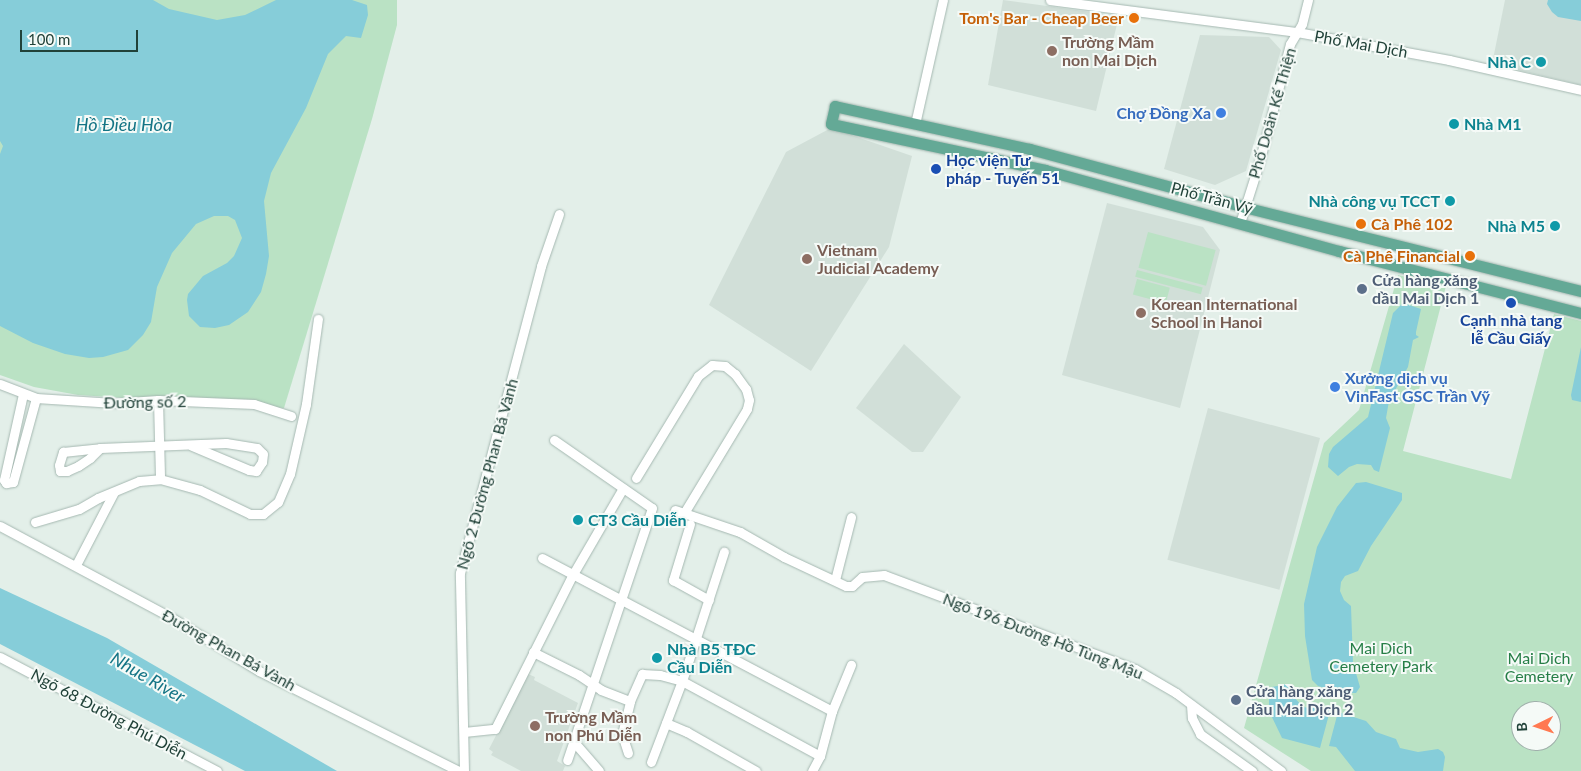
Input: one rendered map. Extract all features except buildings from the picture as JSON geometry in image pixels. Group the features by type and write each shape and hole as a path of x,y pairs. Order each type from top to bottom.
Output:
{"main road":[{"name":"Phố Trần Vỹ","path":"1581,291 1245,207 1030,149 835,106 831,124 1046,170 1346,253 1581,313"},
{"path":"911,140 915,124"}],"street":[{"path":"915,124 943,0"},
{"name":"Phố Mai Dịch","path":"1050,0 1297,32 1468,64 1581,90"},
{"name":"Phố Doãn Kế Thiện","path":"1240,223 1290,44 1302,24 1308,0"},
{"name":"Ngõ 2 Đường Phan Bá Vành","path":"464,771 460,573 541,266 559,214"},
{"path":"35,522 79,509 139,481 160,479 200,490 250,514 263,514 278,502 290,474 306,404 318,320"},
{"path":"636,478 698,376 712,365 725,366 735,374 746,389 749,400 747,409 679,511 740,532 784,557 835,580 851,517"},
{"name":"Đường số 2","path":"0,384 36,398 114,403 158,400 254,404 291,416"},
{"path":"22,394 4,480 6,483 13,482 36,398"},
{"path":"158,400 160,479"},
{"path":"554,440 652,508 567,760"},
{"path":"100,448 192,446 226,443 257,448 263,454 262,462 256,471 249,470 192,446"},
{"path":"464,732 495,729 573,574 623,488"},
{"path":"76,565 114,492"},
{"path":"690,524 673,580 709,600"},
{"name":"Đường Phan Bá Vành","path":"0,526 172,618 259,671 459,771"},
{"path":"651,762 682,681 724,552"},
{"path":"542,558 622,598 696,640 832,711"},
{"name":"Ngõ 196 Đường Hồ Tùng Mậu","path":"835,580 846,586 852,586 862,577 884,575 1135,669 1176,693 1281,771"},
{"path":"533,652 601,690 630,701"},
{"name":"Ngõ 68 Đường Phú Diễn","path":"0,657 218,771"},
{"path":"812,771 820,756 832,711 851,664"},
{"path":"628,753 622,734 630,701 642,674 660,675 682,681 820,756"},
{"path":"1191,705 1192,718 1200,734 1252,771"},
{"path":"666,723 687,732 756,771"},
{"path":"574,742 598,771"}],"shaded area":[{"name":"Trường Mầm non Mai Dịch","path":"1003,0 1119,16 1096,111 988,85"},
{"path":"1505,0 1581,0 1581,85 1492,64"},
{"name":"Chợ Đồng Xa","path":"1200,35 1269,37 1281,50 1246,171 1215,185 1164,169"},
{"name":"Vietnam Judicial Academy","path":"831,128 912,156 889,247 811,371 709,305 786,152"},
{"name":"Korean International School in Hanoi","path":"1107,203 1203,227 1220,250 1180,408 1062,375"},
{"path":"904,344 961,397 923,452 912,452 856,408"},
{"path":"1208,408 1320,438 1279,590 1167,560"},
{"name":"Trường Mầm non Phú Diễn","path":"528,674 535,677 534,680 578,703 557,761 565,766 563,771 521,771 491,755 493,752 489,749"}],"green space":[{"name":"Hồ Điều Hòa","path":"0,0 397,0 397,25 372,119 284,408 78,395 34,387 0,375"},
{"path":"1148,232 1216,250 1206,286 1138,268"},
{"path":"1137,270 1203,288 1201,294 1135,277"},
{"name":"Mai Dich Cemetery Park","path":"1398,275 1446,286 1403,451 1511,479 1554,314 1581,321 1581,771 1311,771 1244,728 1324,443 1359,410"},
{"path":"1137,279 1170,288 1166,303 1133,294"}],"water":[{"name":"Hồ Điều Hòa","path":"0,0 153,0 169,9 217,20 245,15 276,0 352,0 367,5 368,15 361,38 346,36 328,54 306,108 271,173 264,201 269,256 261,292 248,312 229,325 215,328 200,327 189,316 188,294 203,276 227,263 234,256 242,238 235,220 228,216 214,216 196,224 172,253 157,287 151,322 143,335 128,350 103,357 89,358 65,354 33,343 0,326 0,154 3,146 0,141"},
{"path":"1548,0 1581,0 1581,21 1558,17 1547,4"},
{"path":"1403,303 1421,309 1416,332 1416,335 1419,337 1413,340 1408,367 1389,401 1386,418 1390,428 1379,472 1374,470 1371,465 1357,464 1349,467 1338,476 1328,467 1329,454 1333,447 1368,417 1393,313"},
{"path":"1581,347 1581,402 1572,400 1571,395"},
{"path":"1366,482 1402,493 1402,500 1371,546 1358,571 1345,576 1341,582 1340,591 1344,600 1351,606 1353,663 1360,687 1356,693 1341,693 1318,686 1312,680 1305,636 1304,604 1317,547 1337,507 1356,483"},
{"name":"Nhue River","path":"0,588 107,638 337,771 245,771 0,644"},
{"path":"1287,684 1293,696 1303,707 1310,708 1315,704 1331,707 1320,748 1282,738 1269,711 1269,700 1272,687"},
{"path":"1338,712 1366,721 1376,732 1396,739 1400,748 1418,752 1438,749 1443,752 1445,757 1443,771 1355,771 1336,747 1329,746"}],"place":[{"name":"Tom's Bar - Cheap Beer","path":"1134,18"},
{"name":"Trường Mầm non Mai Dịch","path":"1052,51"},
{"name":"Nhà C","path":"1541,62"},
{"name":"Chợ Đồng Xa","path":"1221,113"},
{"name":"Nhà M1","path":"1454,124"},
{"name":"Học viện Tư pháp - Tuyến 51","path":"936,169"},
{"name":"Nhà công vụ TCCT","path":"1450,201"},
{"name":"Cà Phê 102","path":"1361,224"},
{"name":"Nhà M5","path":"1555,226"},
{"name":"Cà Phê Financial","path":"1470,256"},
{"name":"Vietnam Judicial Academy","path":"807,259"},
{"name":"Cửa hàng xăng dầu Mai Dịch 1","path":"1362,289"},
{"name":"Cạnh nhà tang lễ Cầu Giấy","path":"1511,303"},
{"name":"Korean International School in Hanoi","path":"1141,313"},
{"name":"Xưởng dịch vụ VinFast GSC Trần Vỹ","path":"1335,387"},
{"name":"CT3 Cầu Diễn","path":"578,520"},
{"name":"Nhà B5 TĐC Cầu Diễn","path":"657,658"},
{"name":"Cửa hàng xăng dầu Mai Dịch 2","path":"1236,700"},
{"name":"Trường Mầm non Phú Diễn","path":"535,726"}],"park label":[{"name":"Mai Dich Cemetery","path":"1539,667"}]}
